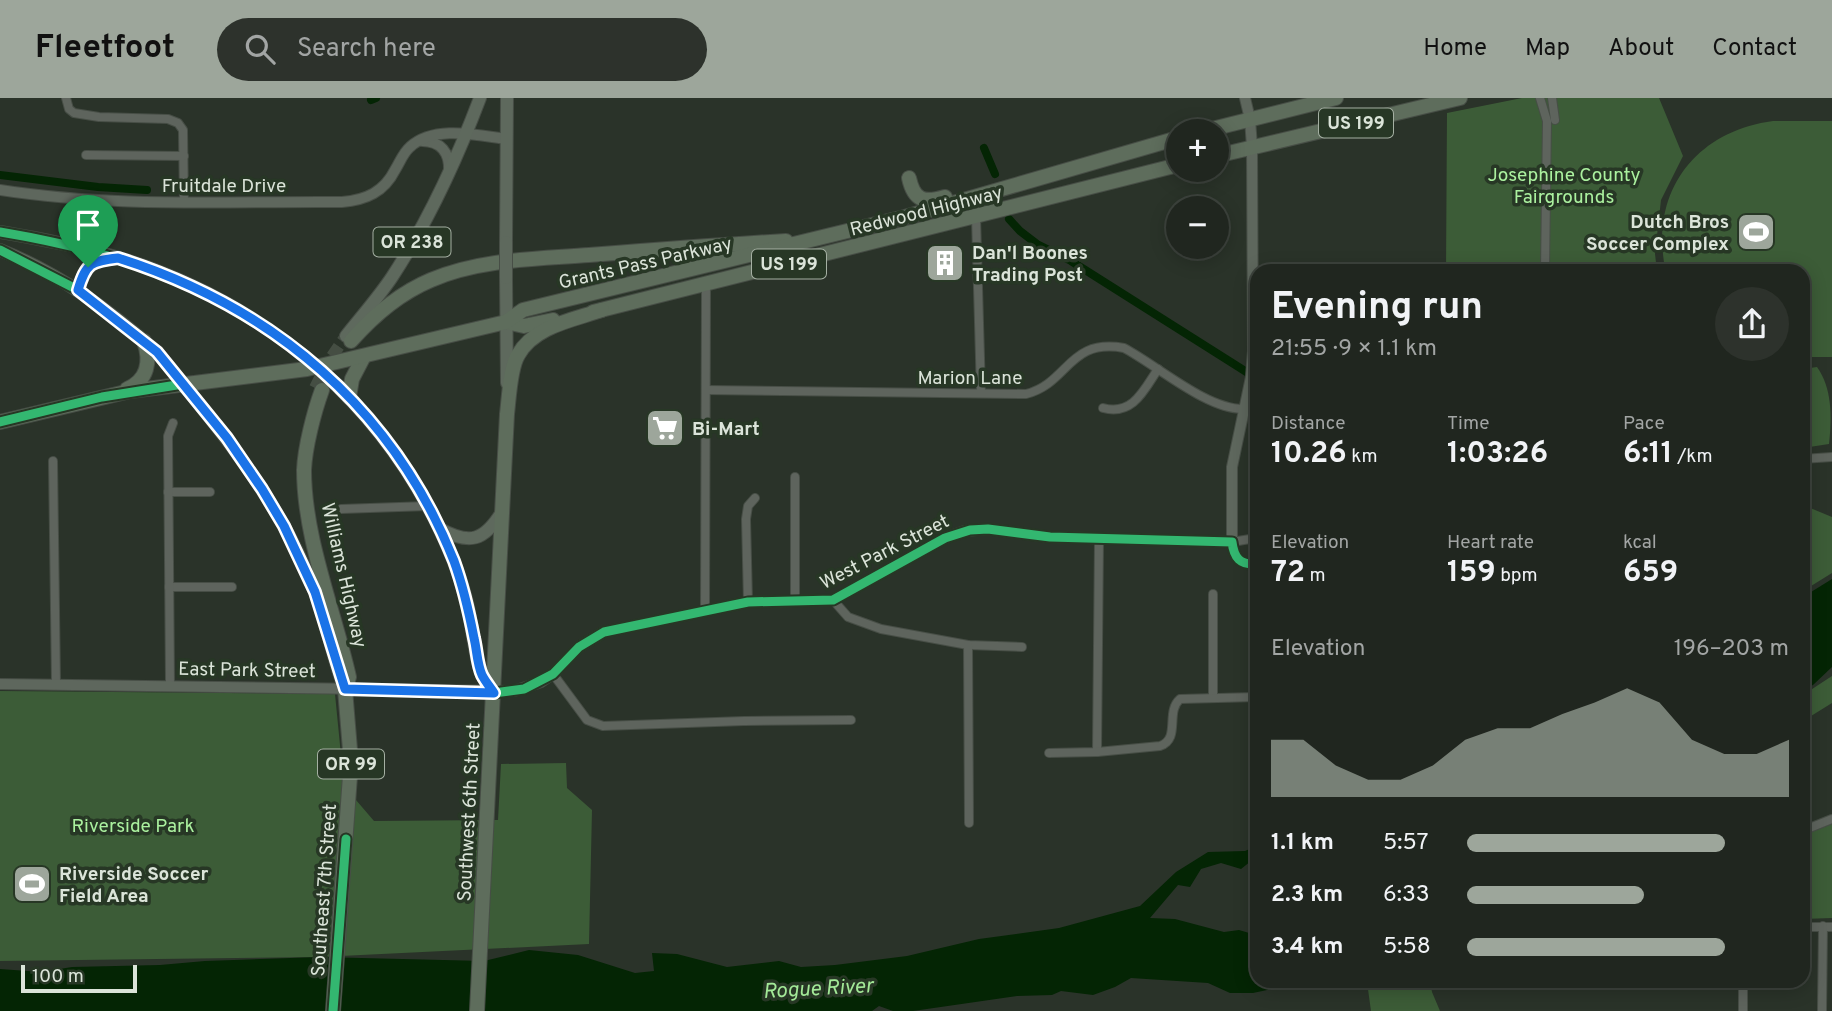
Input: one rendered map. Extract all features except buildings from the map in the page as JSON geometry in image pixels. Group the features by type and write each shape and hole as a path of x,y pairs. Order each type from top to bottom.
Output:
{"highway":[{"name":"US 199","path":"1229,124 1336,98"},
{"name":"US 199","path":"1229,153 1460,98"},
{"name":"Redwood Highway","path":"836,235 1166,141"},
{"name":"Redwood Highway","path":"602,310 1166,168"},
{"path":"908,178 911,190 921,200 932,200 1014,177 1055,172"},
{"path":"348,339 400,297 430,280 469,267 536,259 836,235"},
{"name":"Grants Pass Parkway","path":"0,422 113,395 317,367 506,322 523,310 836,235"},
{"path":"507,414 516,357 529,340 546,329 602,310"},
{"name":"Grants Pass Parkway","path":"506,322 524,326 602,310"},
{"path":"113,395 133,386 146,371 148,358 144,341"},
{"path":"349,397 352,379 364,356"},
{"name":"Williams Highway","path":"319,389 304,467 306,496 314,542 349,677 345,689"},
{"name":"Southwest 6th Street","path":"477,1011 507,414"},
{"name":"Southeast 7th Street","path":"333,1011 351,762 345,689"}],"main road":[{"name":"OR 238","path":"348,339 392,276 449,172 480,98"},
{"path":"506,98 506,322"},
{"path":"4,234 118,258 179,280 227,304 271,331 317,367 382,433 440,528 467,604 482,674 494,693"},
{"name":"OR 99","path":"0,250 78,290 144,341 157,352 227,438 284,526 315,592 345,689"},
{"path":"78,290 88,267 94,262 118,258"},
{"name":"Southwest 6th Street","path":"506,322 507,414"},
{"path":"440,528 456,537 468,539 481,536 492,528 503,512"}],"street":[{"path":"66,98 69,109 82,115 173,120 183,130 184,203"},
{"path":"1245,98 1252,147 1252,264"},
{"path":"1540,98 1551,121"},
{"path":"1545,264 1552,98"},
{"path":"422,141 437,135 466,134 506,139"},
{"path":"422,141 437,144 445,151 449,172"},
{"name":"Fruitdale Drive","path":"0,190 59,199 118,203 355,201 380,190 410,147 422,141"},
{"path":"86,155 184,156"},
{"path":"976,216 981,393"},
{"path":"705,610 706,285"},
{"name":"Marion Lane","path":"706,390 1034,392 1043,388 1082,352 1107,345 1124,348 1216,404 1243,410"},
{"path":"1103,408 1116,410 1131,405 1158,369"},
{"path":"1250,374 1232,467 1234,555 1238,560 1250,564"},
{"path":"170,685 168,436 173,423"},
{"path":"1810,458 1832,457"},
{"path":"53,461 57,684"},
{"path":"795,477 795,602"},
{"path":"168,492 210,492"},
{"path":"748,602 746,519 748,506 755,498"},
{"path":"341,509 428,506"},
{"name":"West Park Street","path":"494,693 524,689 541,682 553,674 579,647 604,632 748,602 833,600 945,538 965,531 988,529 1050,537 1232,542"},
{"path":"1097,752 1099,539"},
{"path":"1232,542 1250,539"},
{"path":"169,587 232,587"},
{"path":"1213,594 1213,697"},
{"path":"833,600 848,617 860,623 916,637 968,645 1022,647"},
{"path":"968,645 969,823"},
{"path":"553,674 587,720 603,726 851,720"},
{"name":"East Park Street","path":"0,684 494,693"},
{"path":"1049,753 1097,752 1166,744 1171,737 1172,714 1176,702 1186,697 1250,697"},
{"path":"1810,828 1832,819"},
{"path":"1822,1011 1827,927"},
{"path":"1743,988 1743,1011"}],"green space":[{"name":"Josephine County Fairgrounds","path":"1522,98 1659,98 1683,156 1661,200 1656,264 1446,264 1447,113"},
{"name":"Dutch Bros Soccer Complex","path":"1773,121 1832,121 1832,357 1810,357 1810,264 1664,264 1662,240 1665,214 1673,190 1685,169 1701,151 1722,137 1746,127"},
{"path":"1817,367 1826,384 1830,423 1829,444 1810,447 1810,368"},
{"path":"1810,508 1832,517 1832,573 1810,587"},
{"path":"1832,676 1832,703 1810,717 1810,690"},
{"name":"Riverside Park","path":"0,691 335,694 344,786 374,821 498,820 501,764 566,763 567,788 592,810 589,944 320,957 0,961"},
{"path":"1832,824 1832,918 1810,919 1810,832"},
{"path":"1368,988 1431,988 1440,1011 1371,1011"}],"water":[{"path":"1832,579 1832,667 1810,686 1810,593"},
{"name":"Rogue River","path":"1250,849 1250,862 1241,869 1221,863 1201,869 1190,887 1178,885 1150,918 1175,919 1224,932 1239,930 1250,933 1250,988 1269,988 1253,993 1230,993 1208,983 1131,978 1093,995 1061,991 1052,995 1017,996 913,1011 893,1011 879,1006 872,1011 0,1011 0,969 41,972 72,967 320,957 484,961 529,950 578,955 635,973 654,971 652,953 677,954 727,967 779,961 801,967 835,965 907,956 979,939 1059,928 1140,906 1176,872 1208,852"}],"waterway":[{"path":"371,100 376,98"},
{"path":"984,148 995,174"},
{"path":"0,175 147,190"},
{"path":"1009,219 1037,244 1071,261 1250,374"}],"tunnel":[{"path":"315,388 328,362 346,336"}],"cycle path":[{"path":"0,232 86,250 169,277 247,315 283,339 317,367"},
{"path":"0,250 78,290 144,341"},
{"path":"0,422 102,397 183,384"},
{"path":"345,689 494,693 524,689 553,674 579,647 604,632 748,602 833,600 945,538 970,530 988,529 1050,537 1232,542 1239,559 1250,563"},
{"path":"333,1011 346,839"}],"place":[{"name":"Dutch Bros Soccer Complex","path":"1756,232"},
{"name":"Dan'l Boones Trading Post","path":"945,263"},
{"name":"Bi-Mart","path":"665,428"},
{"name":"Riverside Soccer Field Area","path":"32,884"}],"route":[{"path":"118,258 153,269 208,293 271,331 304,355 363,411 398,456 440,528 467,604 482,674 494,693 345,689 315,592 284,526 262,489 227,438 157,352 78,290 88,267 94,262 118,258"}]}
